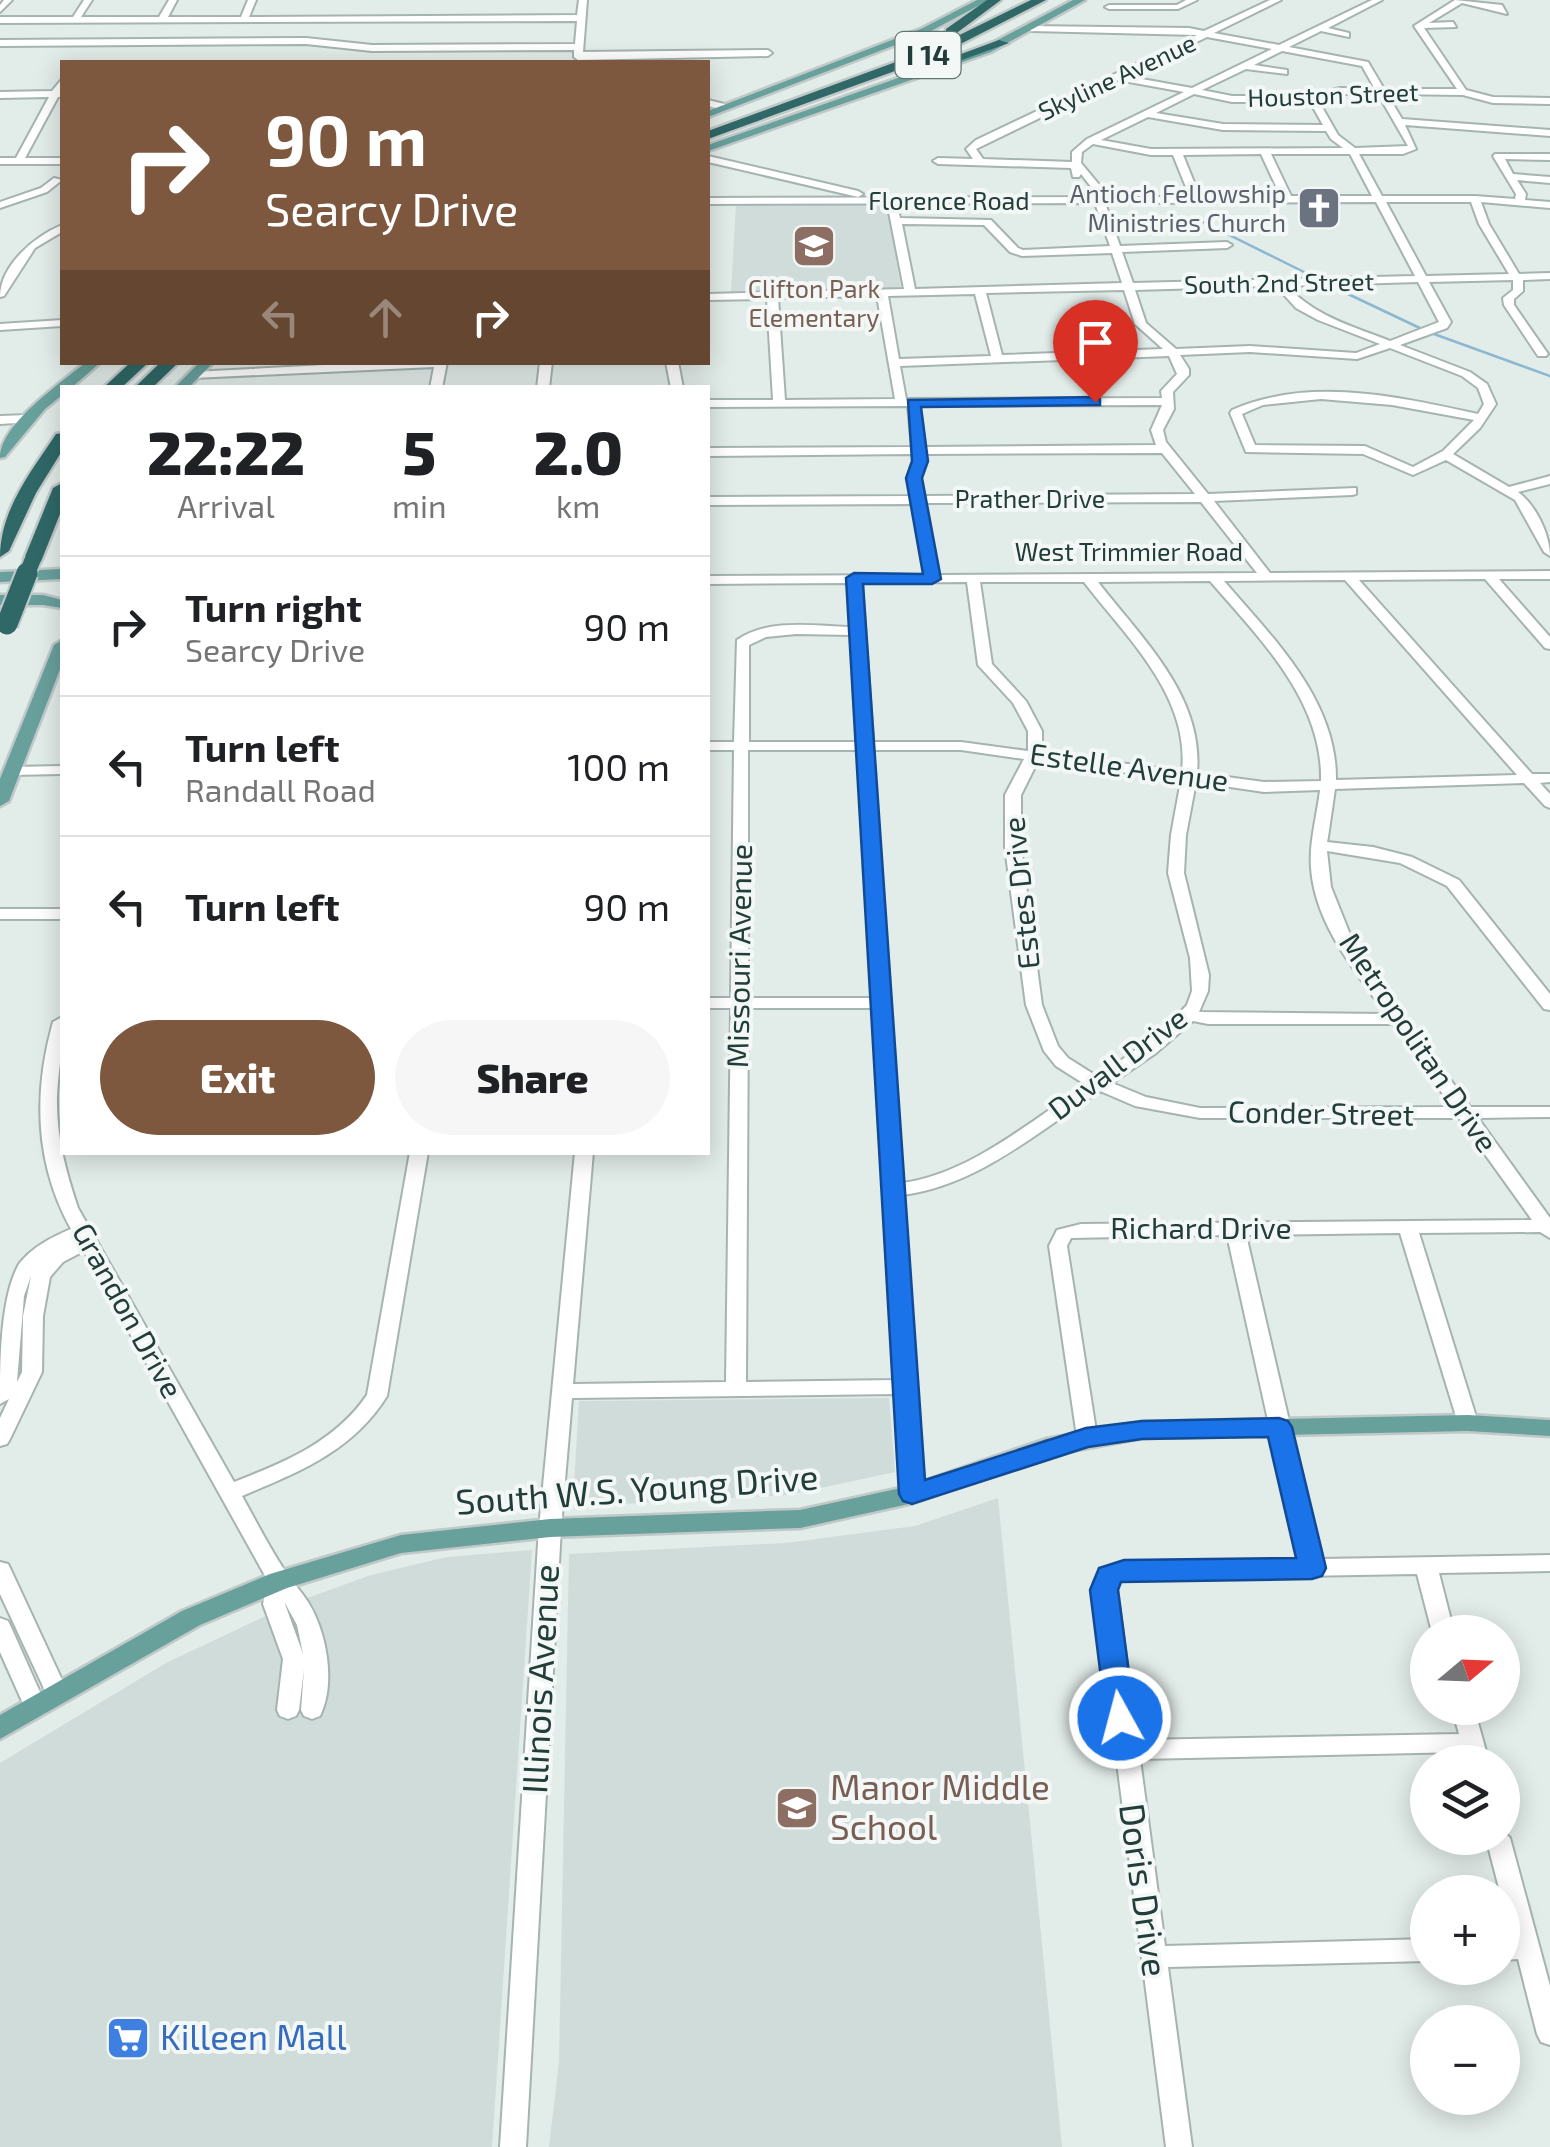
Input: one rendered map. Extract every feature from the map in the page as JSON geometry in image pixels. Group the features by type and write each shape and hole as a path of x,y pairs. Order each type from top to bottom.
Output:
{"highway":[{"path":"911,54 964,24 994,0"},
{"name":"I 14","path":"710,124 911,54 1024,0"},
{"name":"I 14","path":"710,133 966,40 1040,0"},
{"path":"809,98 1003,42"},
{"path":"114,385 137,365"},
{"path":"145,385 168,365"},
{"path":"169,385 190,369"},
{"path":"0,551 26,492 60,441"},
{"path":"4,633 60,493"}],"main road":[{"path":"710,113 926,30 984,0"},
{"path":"710,147 1003,42 1080,0"},
{"path":"67,385 91,365"},
{"path":"190,369 210,375"},
{"path":"0,454 28,419 60,391"},
{"path":"0,577 60,574"},
{"path":"0,588 60,587"},
{"path":"0,600 60,604"},
{"path":"0,801 60,650"},
{"name":"South W.S. Young Drive","path":"0,1728 190,1618 279,1581 401,1544 550,1528 800,1519 912,1494 1086,1437 1142,1430 1468,1423 1550,1428"}],"street":[{"path":"0,10 8,0"},
{"path":"75,20 88,0"},
{"path":"162,20 173,0"},
{"path":"244,19 252,0"},
{"path":"402,18 407,0"},
{"path":"482,18 486,0"},
{"path":"578,55 584,0"},
{"path":"1117,28 1106,2 1178,7 1193,0"},
{"name":"Skyline Avenue","path":"979,161 972,146 1277,0"},
{"path":"1266,576 1166,450 1157,430 1168,409 1167,391 1184,368 1173,352 1144,329 1099,200 1075,168 1077,152 1090,141 1378,0"},
{"path":"1418,26 1461,0 1500,7 1504,12"},
{"path":"0,20 244,19 325,14 582,18"},
{"path":"314,42 325,14"},
{"path":"1418,26 1453,25"},
{"path":"1418,26 1463,92"},
{"path":"1031,28 1209,34 1361,61 1382,91 1411,150 1141,151 1090,141"},
{"path":"1322,29 1346,36"},
{"path":"0,43 82,48 314,42 331,48 474,48 699,58 768,53"},
{"path":"398,60 401,48"},
{"path":"471,60 474,48"},
{"path":"1246,66 1284,72"},
{"name":"Houston Street","path":"1118,76 1232,99 1312,99 1330,92 1382,91 1463,92 1493,100 1550,101"},
{"path":"0,95 59,94"},
{"path":"19,161 59,94"},
{"path":"894,362 1250,349 1357,356 1394,346 1445,324 1352,151 1327,128 1312,99"},
{"path":"710,103 725,107"},
{"path":"1147,114 1224,127 1327,128"},
{"path":"1399,122 1550,132"},
{"path":"1177,152 1196,200"},
{"path":"1265,152 1288,199"},
{"path":"1520,202 1522,194 1498,156 1550,156"},
{"path":"710,160 892,201 910,292"},
{"path":"0,161 60,161"},
{"path":"938,162 1078,166"},
{"path":"1509,176 1550,180"},
{"path":"0,205 44,190 57,180"},
{"path":"1476,199 1484,224 1519,286 1508,298 1508,305 1542,354"},
{"name":"Florence Road","path":"710,201 1476,199 1550,204"},
{"path":"896,222 987,222 1014,250 1022,253 1227,245"},
{"path":"0,294 32,246 60,229"},
{"name":"South 2nd Street","path":"710,297 1550,276"},
{"path":"1279,283 1308,311 1477,381 1489,396 1482,418 1446,455 1414,471 1365,450 1250,450 1236,413 1294,396 1404,404 1482,418"},
{"path":"980,291 998,361"},
{"path":"882,293 894,362 919,451 914,478 932,579"},
{"path":"772,296 779,404"},
{"path":"0,327 60,322"},
{"path":"210,375 402,365"},
{"path":"710,404 1167,401"},
{"path":"0,420 28,419"},
{"path":"710,452 1166,450"},
{"path":"1446,455 1520,498 1550,552"},
{"path":"1511,490 1550,480"},
{"name":"Prather Drive","path":"710,501 1207,498 1352,491"},
{"path":"1488,575 1550,645"},
{"name":"West Trimmier Road","path":"710,580 1550,575"},
{"name":"Metropolitan Drive","path":"1214,576 1300,688 1327,750 1329,787 1319,866 1332,913 1348,947 1548,1229"},
{"path":"1348,576 1550,803"},
{"path":"854,578 912,1494"},
{"name":"Duvall Drive","path":"894,1190 948,1180 1096,1085 1190,1014 1200,994 1200,976 1177,879 1175,852 1191,749 1184,714 1088,578"},
{"path":"973,579 985,665 1026,711 1035,731 1035,753"},
{"name":"Missouri Avenue","path":"736,1388 742,643 750,635 858,631"},
{"name":"Estelle Avenue","path":"710,746 961,746 1264,787 1550,778"},
{"name":"Estes Drive","path":"1035,753 1013,795 1011,822 1034,1004 1050,1047 1080,1076 1096,1085"},
{"path":"12,770 60,770"},
{"path":"1320,846 1405,858 1443,876 1453,883 1550,1005"},
{"path":"0,914 60,914"},
{"path":"710,1003 881,1003"},
{"path":"1190,1014 1208,1019 1396,1019"},
{"name":"Grandon Drive","path":"60,1038 52,1163 69,1208 279,1581"},
{"name":"Conder Street","path":"1096,1085 1142,1102 1200,1112 1550,1112"},
{"path":"230,1492 326,1450 357,1425 378,1396 418,1155"},
{"name":"Illinois Avenue","path":"513,2147 550,1528 584,1155"},
{"path":"1408,1228 1468,1423"},
{"path":"1234,1229 1312,1568 1550,1564"},
{"name":"Richard Drive","path":"1086,1437 1058,1246 1061,1238 1075,1231 1548,1229"},
{"path":"0,1397 22,1341 28,1289 45,1267 86,1236"},
{"path":"0,1440 32,1372 22,1341"},
{"path":"563,1390 905,1387"},
{"path":"1426,1564 1440,1615"},
{"name":"Doris Drive","path":"1179,2147 1104,1590 1109,1576 1124,1571 1312,1568"},
{"path":"0,1570 30,1635 47,1701"},
{"path":"279,1581 274,1604 294,1659 300,1710"},
{"path":"4,1636 30,1635"},
{"path":"4,1636 47,1701"},
{"path":"1125,1750 1410,1752"},
{"path":"1152,1956 1410,1950"},
{"path":"1520,1960 1550,2034"}],"shaded area":[{"name":"Clifton Park Elementary","path":"736,203 887,203 901,289 731,294"},
{"path":"889,1398 895,1472 788,1495 622,1504 573,1501 579,1401"},
{"name":"Manor Middle School","path":"998,1498 1062,2147 549,2147 559,2062 569,1554 786,1543 915,1526"},
{"path":"532,1550 492,2147 0,2147 0,1763 166,1663 291,1604 371,1575 447,1557"}],"waterway":[{"path":"1197,219 1318,279"},
{"path":"1329,285 1424,330"},
{"path":"1434,334 1550,376"}],"place":[{"name":"Antioch Fellowship Ministries Church","path":"1319,208"},
{"name":"Clifton Park Elementary","path":"814,246"},
{"name":"Manor Middle School","path":"797,1808"},
{"name":"Killeen Mall","path":"128,2038"}],"route":[{"path":"1095,402 913,403 920,461 914,478 932,579 854,578 912,1494 1086,1437 1142,1430 1279,1427 1312,1568 1124,1571 1109,1576 1104,1590 1120,1718"}]}
